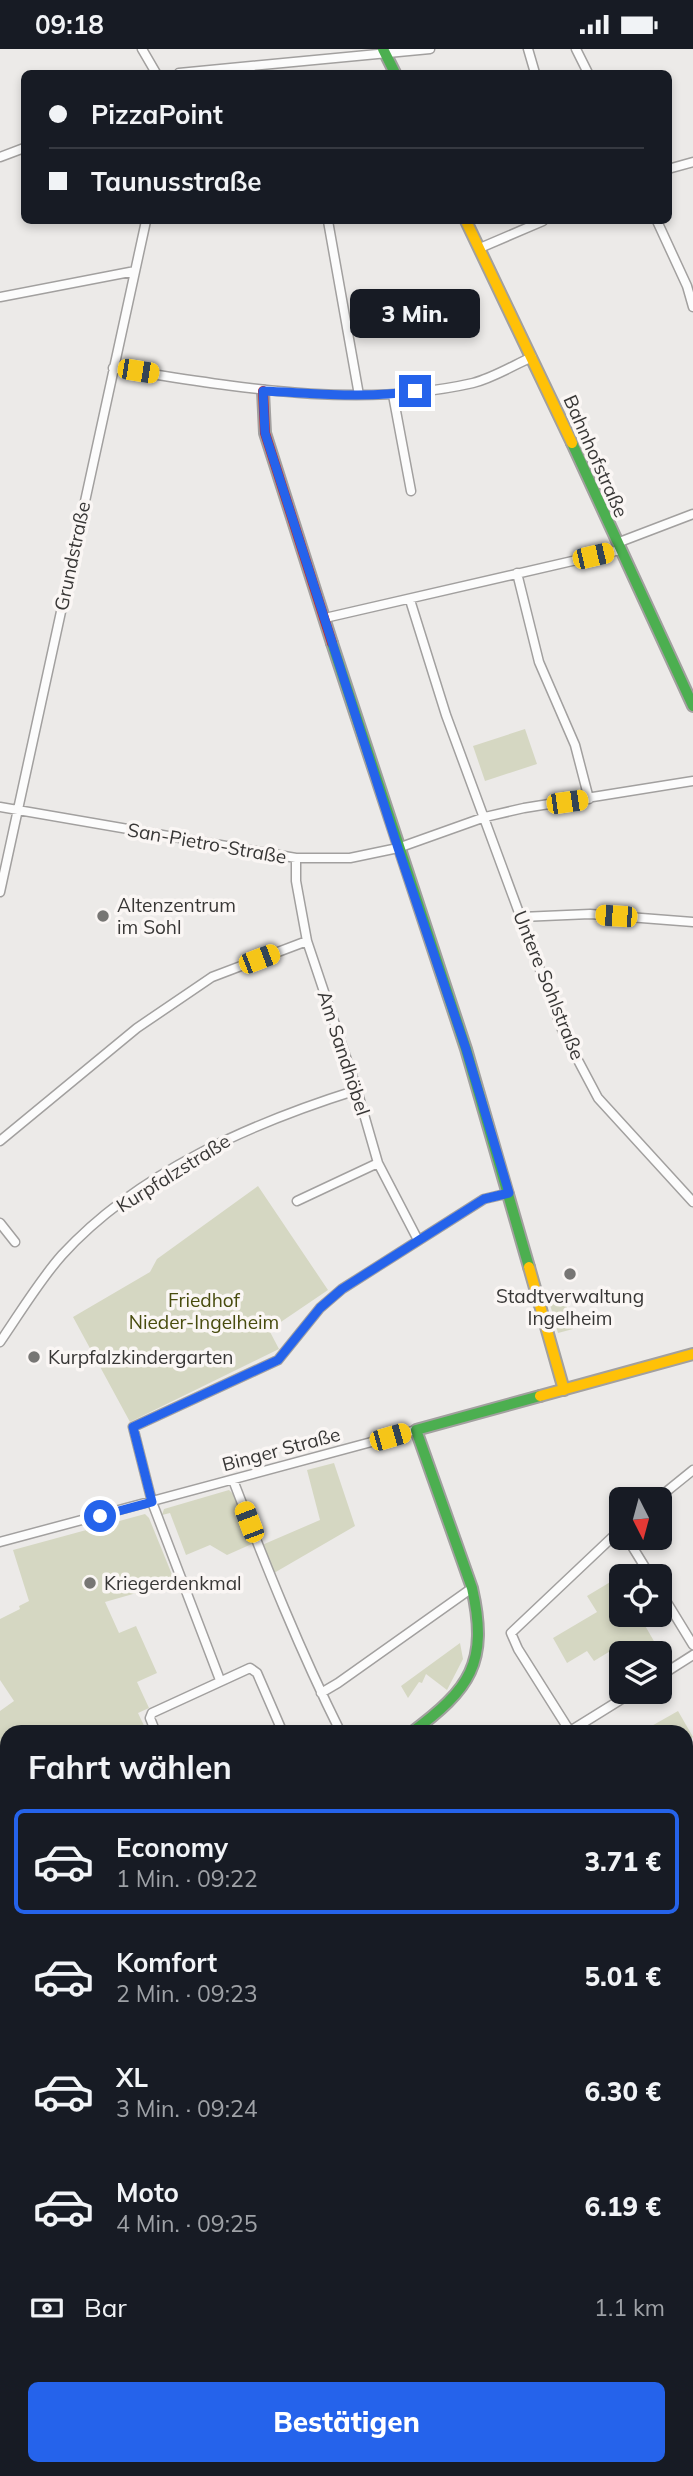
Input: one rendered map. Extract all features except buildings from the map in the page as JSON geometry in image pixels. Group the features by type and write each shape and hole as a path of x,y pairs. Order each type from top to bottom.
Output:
{"street":[{"path":"142,49 154,70"},
{"path":"207,70 384,51 430,49"},
{"path":"528,49 534,70"},
{"path":"576,49 586,70"},
{"path":"384,51 394,70"},
{"path":"0,156 21,149"},
{"path":"672,168 693,162"},
{"name":"Grundstraße","path":"0,892 145,224"},
{"path":"328,224 359,395"},
{"name":"Bahnhofstraße","path":"468,224 693,706"},
{"path":"480,248 536,224"},
{"path":"658,224 690,287 693,307"},
{"path":"0,297 135,271"},
{"path":"113,367 263,391 393,395 476,382 532,357"},
{"path":"263,391 265,433 398,848 466,1049 564,1390"},
{"path":"393,395 411,491"},
{"path":"325,618 410,600 618,547 693,514"},
{"path":"517,573 539,662 575,745 589,799"},
{"name":"Untere Sohlstraße","path":"410,600 446,715 563,1032 598,1098 693,1202"},
{"name":"San-Pietro-Straße","path":"0,807 296,858 350,858 398,848 485,817 524,807 693,781"},
{"name":"Am Sandhöbel","path":"296,858 296,881 307,941 357,1090 378,1163 418,1240"},
{"path":"521,917 590,914 693,922"},
{"path":"0,1141 137,1028 204,982 307,941"},
{"name":"Kurpfalzstraße","path":"0,1342 63,1255 100,1220 134,1194 208,1148 248,1128 301,1107 357,1090"},
{"path":"296,1201 378,1163"},
{"path":"220,1680 152,1502 133,1427 278,1360 327,1302 342,1289 484,1199 509,1193"},
{"path":"0,1223 15,1242"},
{"name":"Binger Straße","path":"0,1542 233,1481 693,1354"},
{"path":"416,1430 472,1588 480,1629 473,1669 459,1693 441,1712 422,1725"},
{"path":"672,1487 693,1470"},
{"path":"233,1481 265,1563 337,1725"},
{"path":"565,1725 511,1633 609,1540"},
{"path":"321,1693 472,1588"},
{"path":"672,1611 693,1646"},
{"path":"672,1668 693,1655"},
{"path":"153,1725 150,1715 246,1669 254,1669 279,1725"},
{"path":"580,1725 614,1704"}],"green space":[{"path":"525,729 537,764 485,781 473,746"},
{"name":"Friedhof Nieder-Ingelheim","path":"258,1186 328,1290 269,1330 279,1349 130,1422 73,1317 150,1272 157,1259"},
{"path":"562,1290 573,1329 558,1333 547,1294"},
{"path":"334,1463 355,1526 274,1573 262,1545 320,1520 307,1470"},
{"path":"229,1490 241,1507 254,1543 227,1555 210,1545 186,1555 170,1513 162,1515 164,1509"},
{"path":"145,1514 149,1518 175,1582 105,1602 119,1633 136,1626 157,1673 137,1682 149,1708 138,1713 144,1725 0,1725 0,1711 14,1701 0,1680 0,1619 29,1601 13,1550"},
{"path":"609,1583 609,1627 646,1627 654,1641 609,1641 609,1652 594,1661 587,1651 567,1663 553,1638 597,1612 587,1596"},
{"path":"460,1643 463,1659 447,1690 426,1674 422,1683 419,1682 408,1698 401,1686"},
{"path":"678,1711 686,1725 653,1725"}],"traffic: fast":[{"path":"383,49 394,70"},
{"path":"572,443 693,706"},
{"path":"332,643 466,1049 529,1267"},
{"path":"421,1725 461,1688 476,1655 478,1636 472,1588 416,1430 540,1396"}],"traffic: slow":[{"path":"467,224 572,443"},
{"path":"529,1267 564,1390"},
{"path":"540,1396 693,1354"}],"traffic: jam":[{"path":"263,391 265,433 332,643"}],"place":[{"name":"Altenzentrum im Sohl","path":"103,916"},
{"name":"Stadtverwaltung Ingelheim","path":"570,1274"},
{"name":"Kurpfalzkindergarten","path":"34,1357"},
{"name":"Kriegerdenkmal","path":"90,1583"}],"route":[{"path":"100,1516 152,1502 133,1427 278,1360 320,1308 342,1289 484,1199 509,1193 466,1049 398,848 265,433 263,391 359,395 393,395 415,391"}]}
